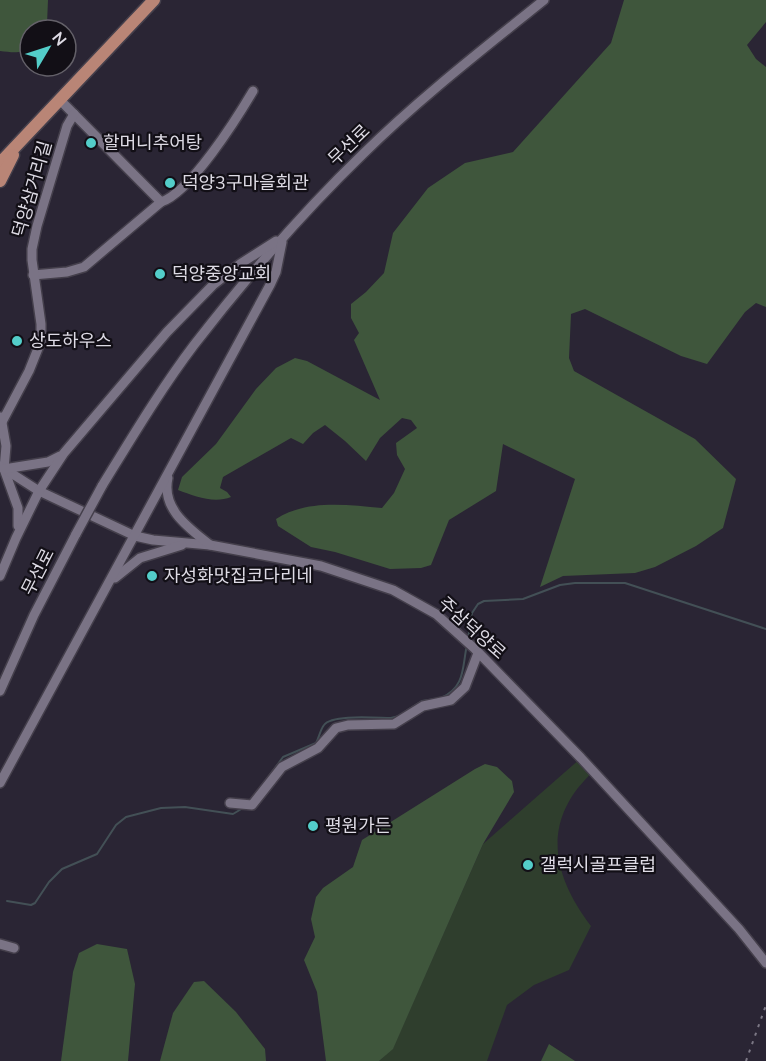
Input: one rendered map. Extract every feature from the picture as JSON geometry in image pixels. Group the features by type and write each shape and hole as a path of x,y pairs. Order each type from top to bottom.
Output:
{"main road":[{"path":"0,163 154,0"},
{"path":"0,181 19,143"}],"street":[{"name":"무선로","path":"0,691 39,605 102,486 146,414 194,346 284,236 363,153 441,82 544,0"},
{"path":"33,275 68,272 84,267 161,202 176,194 218,146 253,91"},
{"path":"60,100 161,202"},
{"name":"덕양삼거리길","path":"1,418 29,371 41,341 32,249 67,126 74,114"},
{"path":"0,576 39,491 64,453 167,332 213,285 240,264 284,236"},
{"path":"0,783 270,285 276,272 284,236"},
{"path":"1,418 6,446 2,467 18,508 19,521 16,538"},
{"path":"2,467 51,461 64,453"},
{"name":"주삼덕양로","path":"2,467 39,491 135,536 153,540 210,545 321,566 363,579 418,603 436,614 477,651 588,766 731,920 766,963"},
{"path":"169,473 167,492 175,512 185,525 210,545"},
{"path":"108,584 140,558 187,543"},
{"path":"230,803 250,806 256,802 282,767 318,748 336,728 348,725 394,724 423,706 451,700 465,687 477,651"},
{"path":"0,944 14,948"}],"green space":[{"path":"0,0 48,0 47,18 18,18 18,52 0,51"},
{"path":"624,0 766,0 766,22 747,45 756,59 766,67 766,307 756,303 745,312 707,364 681,356 585,309 571,314 569,358 574,371 695,439 736,479 723,528 696,546 655,567 635,573 563,576 540,587 575,479 503,444 496,491 449,520 431,565 421,568 390,569 311,547 278,526 276,519 301,508 341,505 382,508 394,493 405,469 397,455 396,443 417,428 411,420 402,418 380,438 366,461 325,425 303,444 291,438 223,477 220,488 231,497 218,500 197,497 178,490 182,477 216,444 256,389 276,368 295,358 307,361 380,400 354,340 359,333 351,318 351,304 384,273 393,233 428,188 465,163 513,152 611,43"},
{"name":"갤럭시골프클럽","path":"581,758 594,771 577,789 566,808 559,827 558,847 560,867 567,887 591,926 569,970 534,985 507,1005 487,1061 379,1061 393,1048 483,844"},
{"path":"485,764 497,767 512,781 514,792 483,844 393,1049 379,1061 326,1061 317,992 304,960 315,937 311,919 316,897 323,888 353,867 362,840"},
{"path":"97,944 127,949 135,984 128,1061 61,1061 73,972 79,953"},
{"path":"204,981 236,1012 265,1049 266,1061 160,1061 173,1013 194,982"},
{"path":"549,1044 575,1061 541,1061"}],"waterway":[{"path":"468,639 472,613 478,604 484,601 523,599 560,585 575,583 625,583 766,629"},
{"path":"441,698 455,688 459,682 467,645"},
{"path":"406,711 422,701 436,699"},
{"path":"264,783 283,757 316,743 324,725 329,722 345,718 399,716"},
{"path":"7,901 31,905 35,903 49,882 62,869 97,854 116,825 126,817 161,808 185,807 233,814 243,808"}],"railway":[{"path":"746,1061 766,1005"}],"place":[{"name":"할머니추어탕","path":"91,143"},
{"name":"덕양3구마을회관","path":"170,183"},
{"name":"덕양중앙교회","path":"160,274"},
{"name":"상도하우스","path":"17,341"},
{"name":"자성화맛집코다리네","path":"152,576"},
{"name":"평원가든","path":"313,826"},
{"name":"갤럭시골프클럽","path":"528,865"}]}
